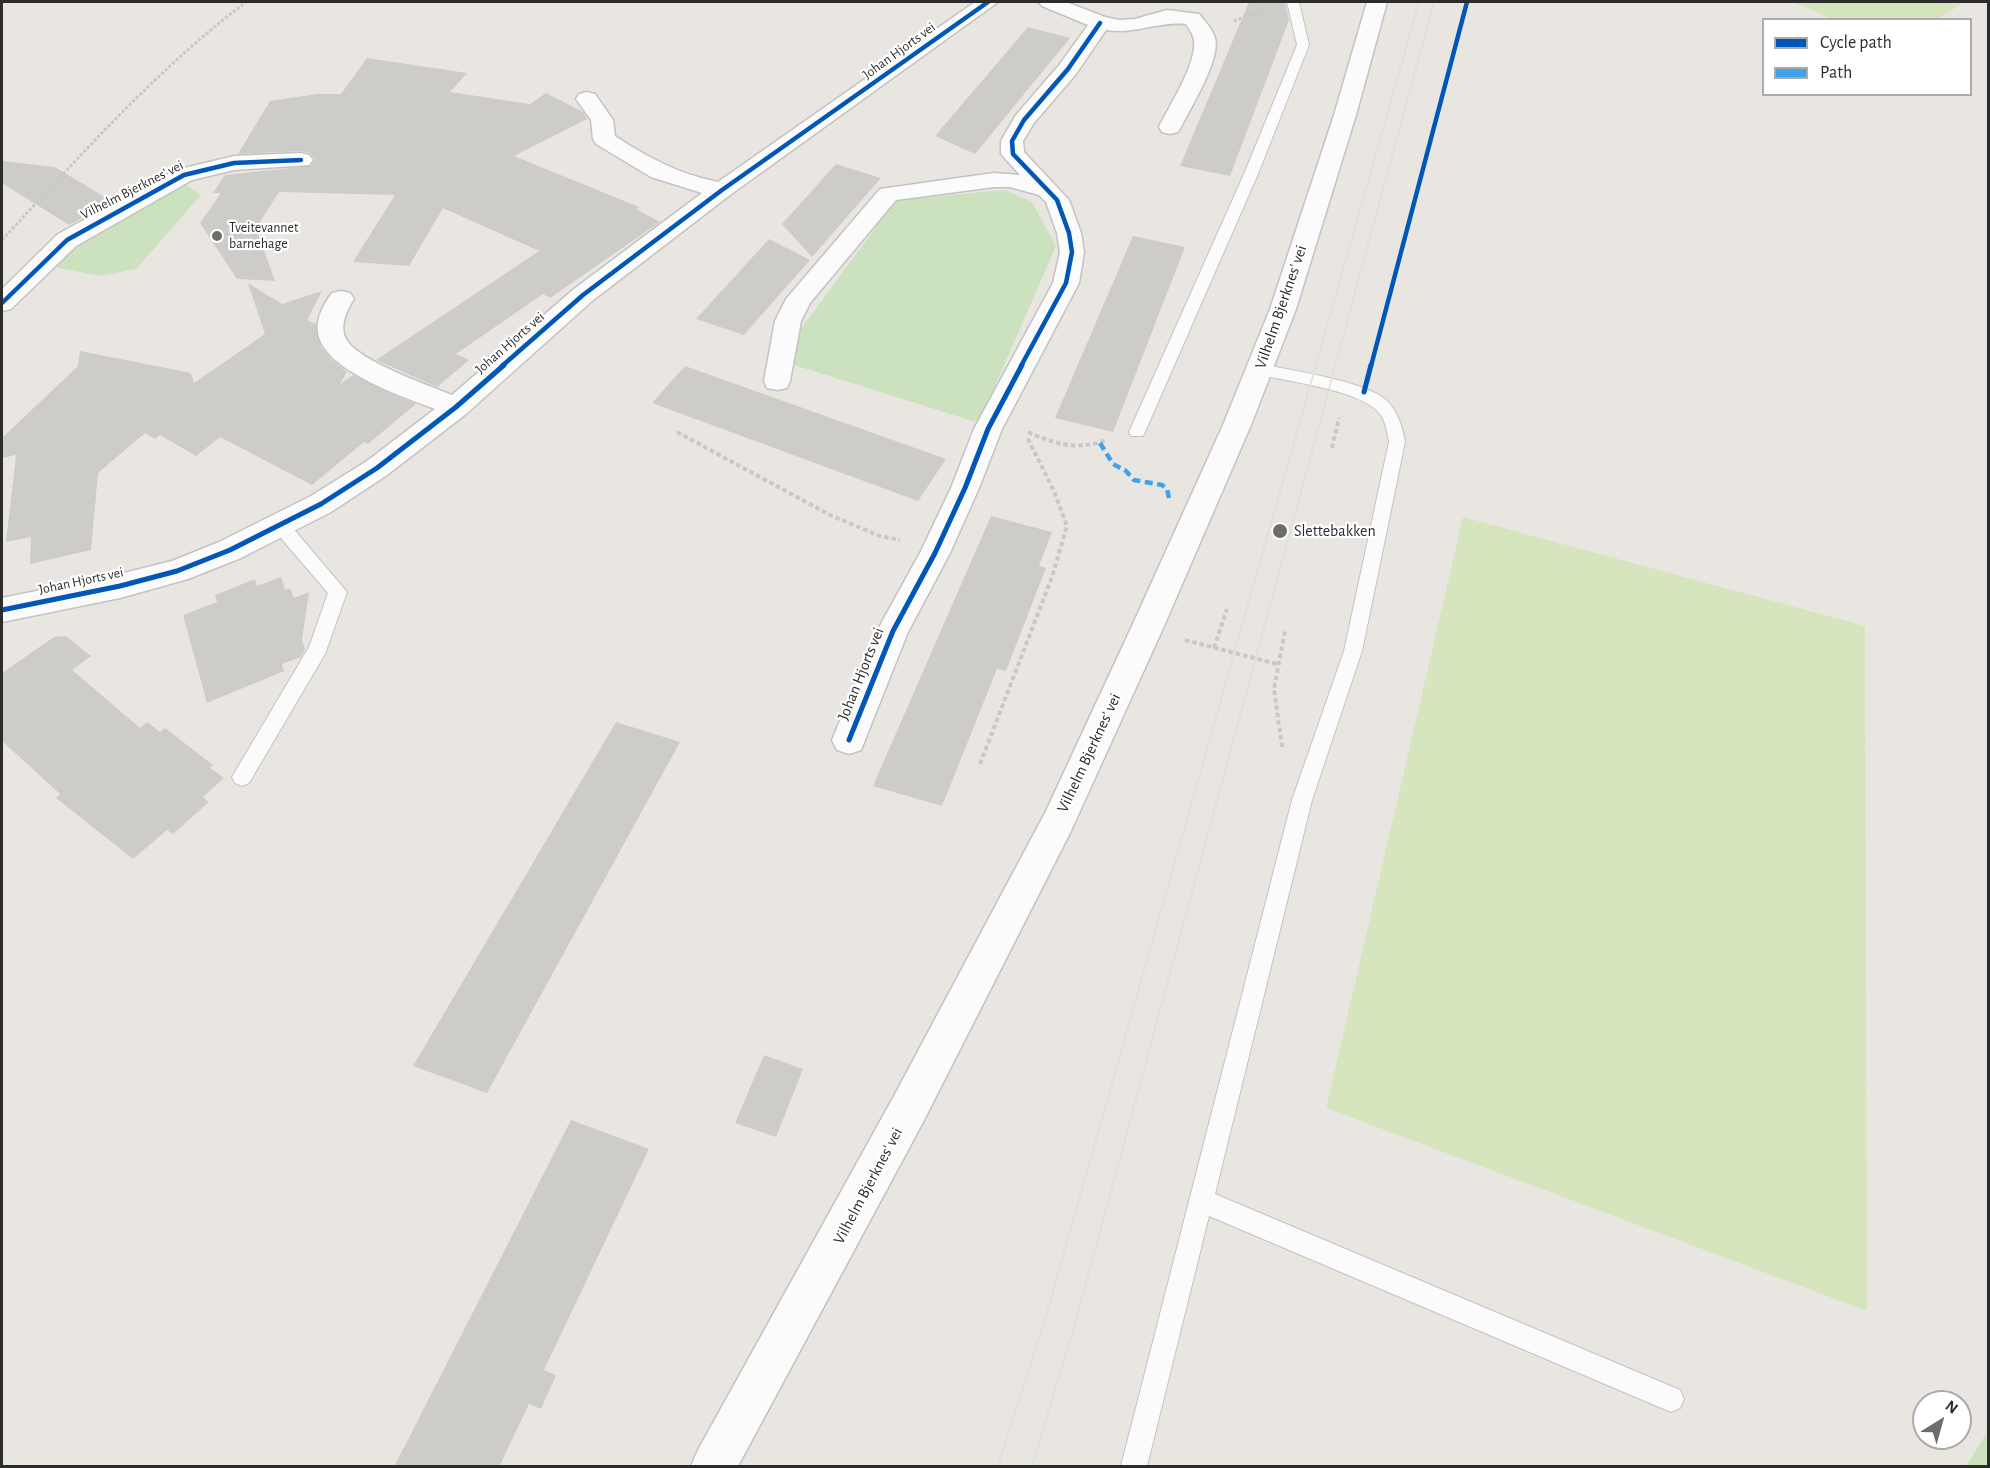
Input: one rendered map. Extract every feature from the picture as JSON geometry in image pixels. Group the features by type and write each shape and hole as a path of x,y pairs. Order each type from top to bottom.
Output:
{"street":[{"name":"Johan Hjorts vei","path":"2,610 120,586 177,571 230,550 321,504 377,468 456,407 583,295 722,190 988,2"},
{"path":"1049,2 1100,23 1119,26 1167,16 1196,14 1205,44 1199,64 1170,127"},
{"name":"Vilhelm Bjerknes' vei","path":"714,1467 908,1110 1058,822 1148,626 1260,369 1287,297 1345,115 1377,2"},
{"name":"Johan Hjorts vei","path":"849,740 893,631 937,548 965,488 988,429 1066,283 1072,252 1069,233 1057,200 1013,154 1012,141 1024,120 1068,69 1100,23"},
{"path":"587,99 602,120 604,139 636,161 674,179 722,190"},
{"name":"Vilhelm Bjerknes' vei","path":"2,303 67,240 184,175 234,163 302,160"},
{"path":"777,381 788,321 799,299 888,194 1002,180 1026,183 1047,190"},
{"path":"341,298 332,313 331,336 343,352 399,384 456,407"}],"lane":[{"path":"1137,432 1251,174 1303,45 1293,2"},
{"path":"1134,1467 1203,1201 1302,800 1353,651 1394,462 1396,432 1387,410 1364,393 1260,369"},
{"path":"242,777 318,650 338,592 280,525"},
{"path":"1203,1201 1671,1399"}],"path":[{"path":"2,240 145,86 197,39 246,2"},
{"path":"1196,14 1223,23 1270,7"},
{"path":"980,764 1052,576 1067,526 1054,491 1024,431 1056,445 1091,447 1113,437 1137,432"},
{"path":"677,432 830,515 880,536 937,548"},
{"path":"1214,648 1227,609"},
{"path":"1285,631 1274,689 1285,768 1302,800"},
{"path":"1188,641 1277,664"}],"green space":[{"path":"1793,2 1965,2 1939,18 1830,18"},
{"path":"183,183 201,195 136,269 101,276 50,266 87,234"},
{"path":"1005,190 1032,202 1056,246 979,423 778,360 896,200"},
{"path":"1463,517 1865,626 1867,1311 1326,1108"},
{"path":"1988,1431 1988,1466 1966,1466"}],"building":[{"path":"1249,2 1285,2 1289,20 1230,176 1180,166"},
{"path":"1028,27 1070,38 975,154 935,136"},
{"path":"367,58 467,73 450,92 530,104 546,93 583,112 587,119 514,156 639,207 636,209 660,222 550,298 543,294 456,354 469,360 437,387 376,360 539,251 443,208 409,266 353,262 395,195 279,192 256,228 275,281 237,279 200,223 221,193 213,193 225,175 311,166 315,159 310,153 302,151 238,154 270,101 317,94 341,94"},
{"path":"2,161 55,167 113,202 69,225 2,183"},
{"path":"836,164 881,178 812,257 782,224"},
{"path":"1133,236 1185,247 1113,432 1055,418"},
{"path":"769,239 810,260 744,335 696,319"},
{"path":"248,283 282,304 322,291 307,320 316,324 321,347 347,372 340,384 353,375 416,404 368,444 364,442 312,485 220,437 196,456 160,435 155,439 145,433 98,473 91,550 30,564 31,537 6,542 16,455 2,458 2,438 78,366 80,351 191,373 194,383 265,334"},
{"path":"685,366 946,459 918,501 652,403"},
{"path":"991,516 1052,532 1039,566 1046,568 1006,671 997,669 942,806 873,786"},
{"path":"281,577 285,590 290,588 294,598 309,592 302,640 305,649 301,657 282,664 284,671 207,703 183,615 217,602 215,595 255,579 257,586"},
{"path":"66,636 91,656 72,670 140,728 147,722 160,732 165,728 213,765 210,768 224,778 203,797 209,802 173,834 167,830 133,859 56,798 60,794 2,741 2,673 54,637"},
{"path":"616,722 680,742 487,1093 413,1066"},
{"path":"764,1055 803,1069 776,1137 735,1123"},
{"path":"571,1120 649,1149 544,1370 556,1375 541,1409 529,1404 499,1467 394,1467"}],"tram line":[{"path":"998,1466 1046,1316 1419,2"},
{"path":"1032,1466 1074,1327 1434,2"}],"marked path":[{"path":"1100,443 1113,464 1126,471 1134,480 1162,485 1167,489 1169,498"}],"cycle path":[{"path":"2,610 120,586 177,571 230,550 321,504 377,468 456,407 583,295 722,190 988,2"},
{"path":"1364,392 1467,2"},
{"path":"849,740 893,631 935,553 965,488 988,429 1066,283 1072,252 1069,233 1057,200 1013,154 1012,141 1024,120 1068,69 1100,23"},
{"path":"2,303 67,240 184,175 234,163 301,160"}],"place":[{"name":"Tveitevannet barnehage","path":"217,236"},
{"name":"Slettebakken","path":"1280,531"}]}
